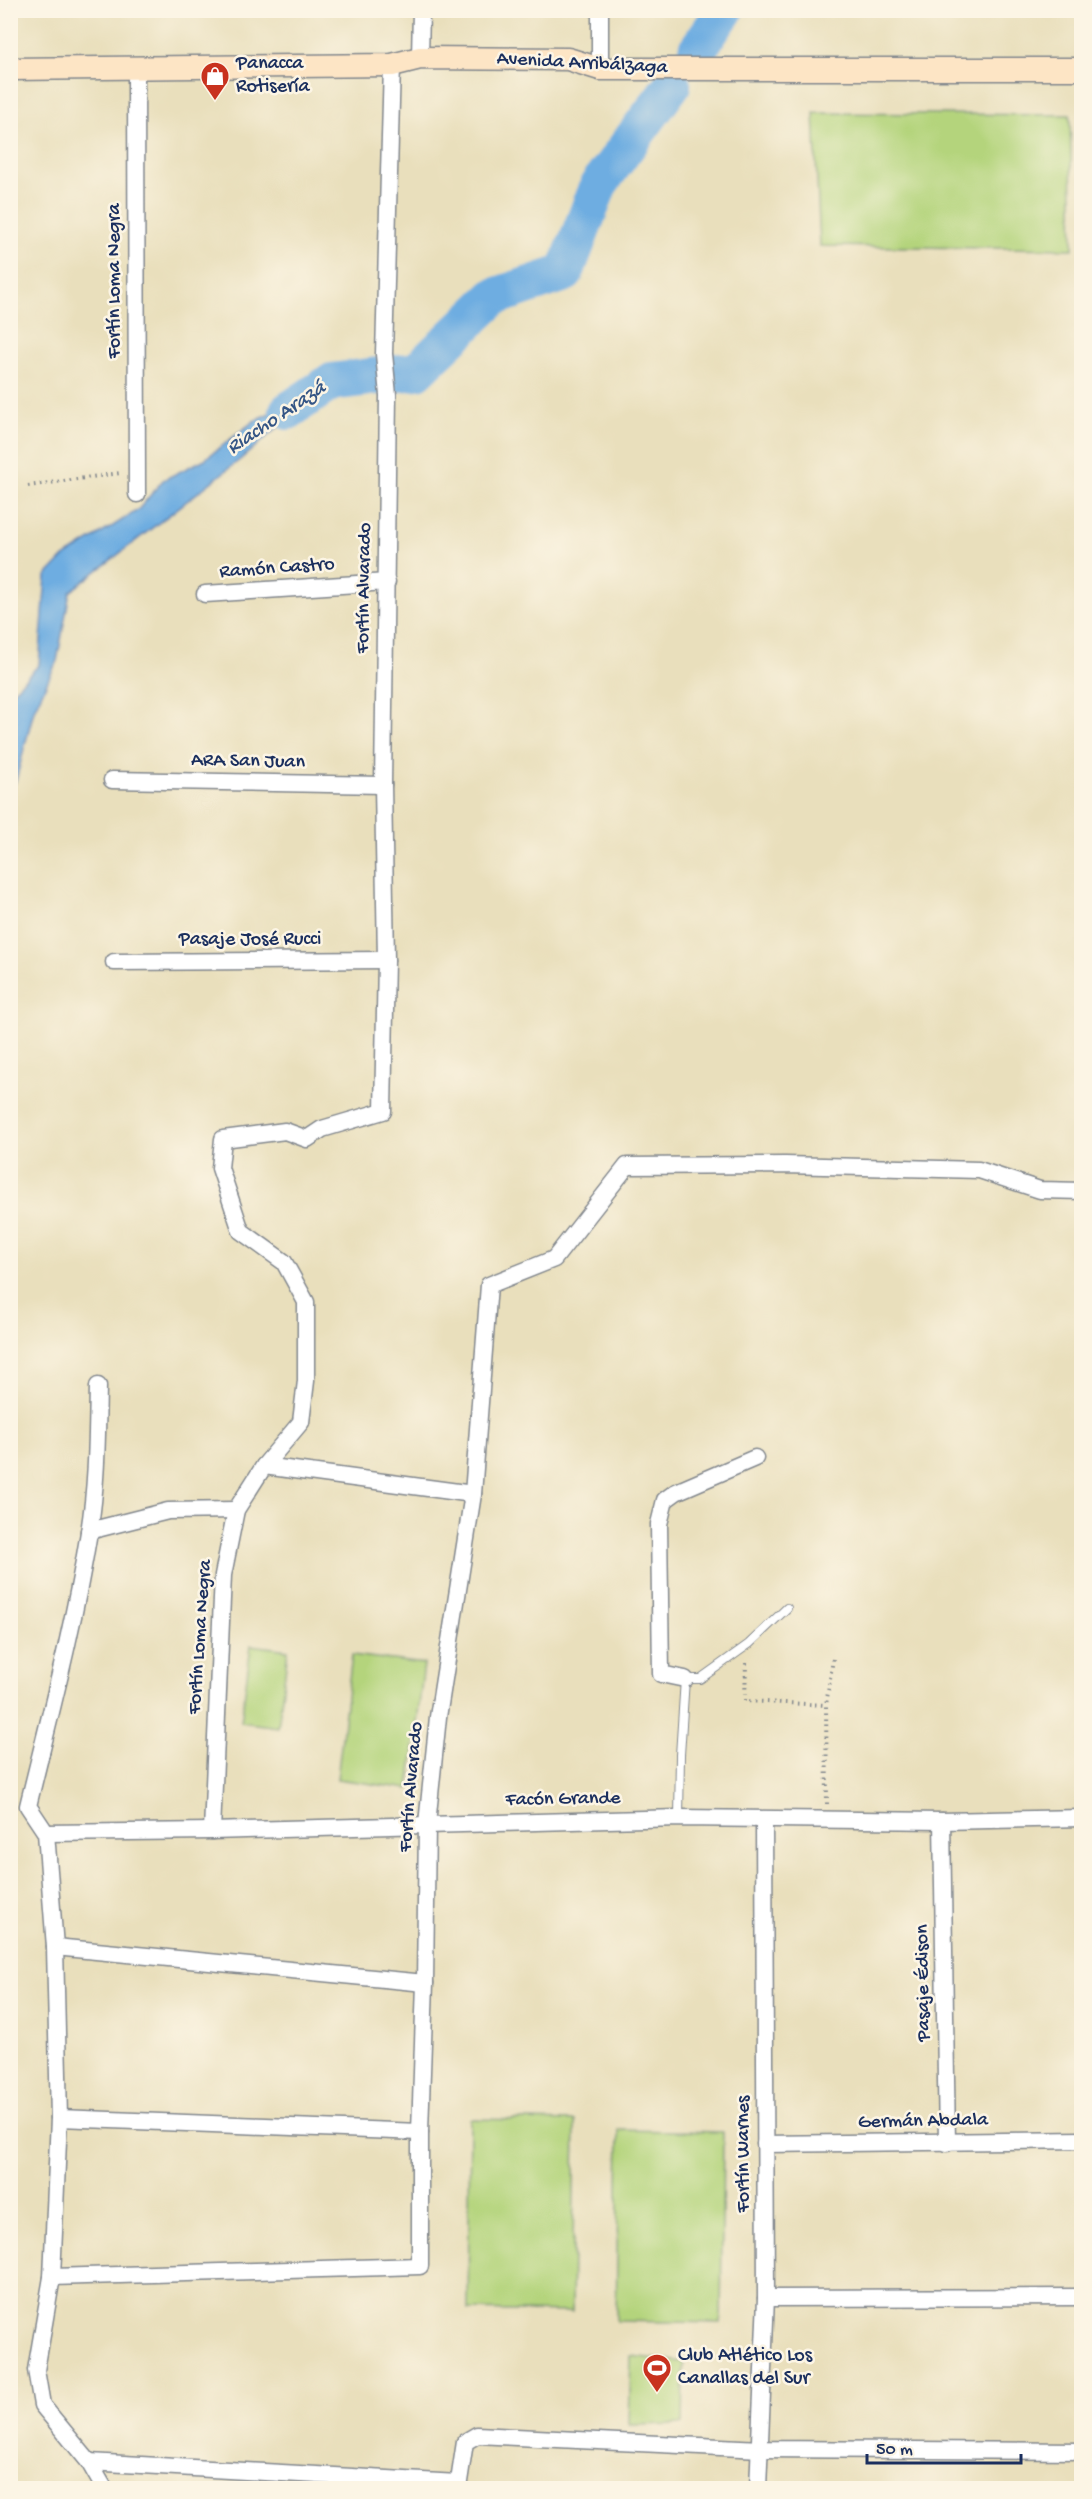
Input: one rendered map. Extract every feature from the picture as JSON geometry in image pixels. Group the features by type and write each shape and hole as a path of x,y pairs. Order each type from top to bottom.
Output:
{"main road":[{"name":"Avenida Arribálzaga","path":"10,69 392,65 420,58 568,59 600,69 1082,69"}],"street":[{"path":"420,58 421,10"},
{"path":"600,10 600,69"},
{"name":"Fortín Alvarado","path":"223,1139 285,1131 307,1139 322,1129 383,1111 386,960 383,785 388,395 384,354 392,65"},
{"name":"Fortín Loma Negra","path":"136,68 136,494"},
{"name":"Ramón Castro","path":"205,594 387,582"},
{"name":"ARA San Juan","path":"112,780 383,785"},
{"name":"Pasaje José Rucci","path":"114,962 386,960"},
{"name":"Fortín Loma Negra","path":"212,1831 222,1575 236,1510 264,1466 301,1422 306,1381 306,1302 284,1262 241,1231 220,1168 223,1139"},
{"name":"Fortín Alvarado","path":"52,2277 420,2266 420,2132 427,1824 438,1717 473,1494 489,1285 554,1259 627,1166 979,1170 1040,1190 1082,1191"},
{"path":"98,1386 97,1458 89,1531 66,1649 28,1806 46,1833 55,1947 59,2118 52,2277 36,2370 42,2405 89,2462 104,2488"},
{"path":"685,1679 661,1674 659,1524 665,1500 676,1492 755,1458"},
{"path":"264,1466 473,1494"},
{"path":"89,1531 168,1511 236,1510"},
{"name":"Facón Grande","path":"46,1833 212,1831 679,1818 942,1821 1082,1818"},
{"name":"Fortín Warnes","path":"758,2488 766,2298 764,1820"},
{"name":"Pasaje Édison","path":"942,1821 947,2144"},
{"path":"55,1947 425,1983"},
{"path":"59,2118 420,2132"},
{"name":"Germán Abdala","path":"765,2144 947,2144 1082,2140"},
{"path":"766,2298 1082,2297"},
{"path":"89,2462 458,2486 465,2442 477,2435 761,2449 1082,2451"}],"lane":[{"path":"679,1818 685,1679 700,1679 747,1646 787,1608"}],"path":[{"path":"28,486 136,470"},
{"path":"747,1646 745,1701 826,1705"},
{"path":"827,1820 826,1705 833,1659"}],"green space":[{"path":"814,113 1070,115 1073,249 820,246"},
{"path":"251,1645 288,1650 278,1727 241,1722"},
{"path":"352,1655 424,1664 409,1789 337,1779"},
{"path":"470,2119 575,2121 572,2312 468,2310"},
{"path":"619,2130 723,2132 721,2323 616,2321"},
{"name":"Club Atlético Los Canallas del Sur","path":"631,2356 684,2362 683,2424 629,2425"}],"water":[{"path":"331,382 241,459 70,592 57,661 34,710 16,780 11,791 11,693 39,665 46,576 64,557 138,510 163,480 205,459 254,421"}],"waterway":[{"name":"Riacho Arazá","path":"697,50 725,10"},
{"name":"Riacho Arazá","path":"288,411 331,382 417,371 494,297 565,273 599,184 672,85"}],"place":[{"name":"Panacca Rotisería","path":"215,102"},
{"name":"Club Atlético Los Canallas del Sur","path":"657,2394"}]}
